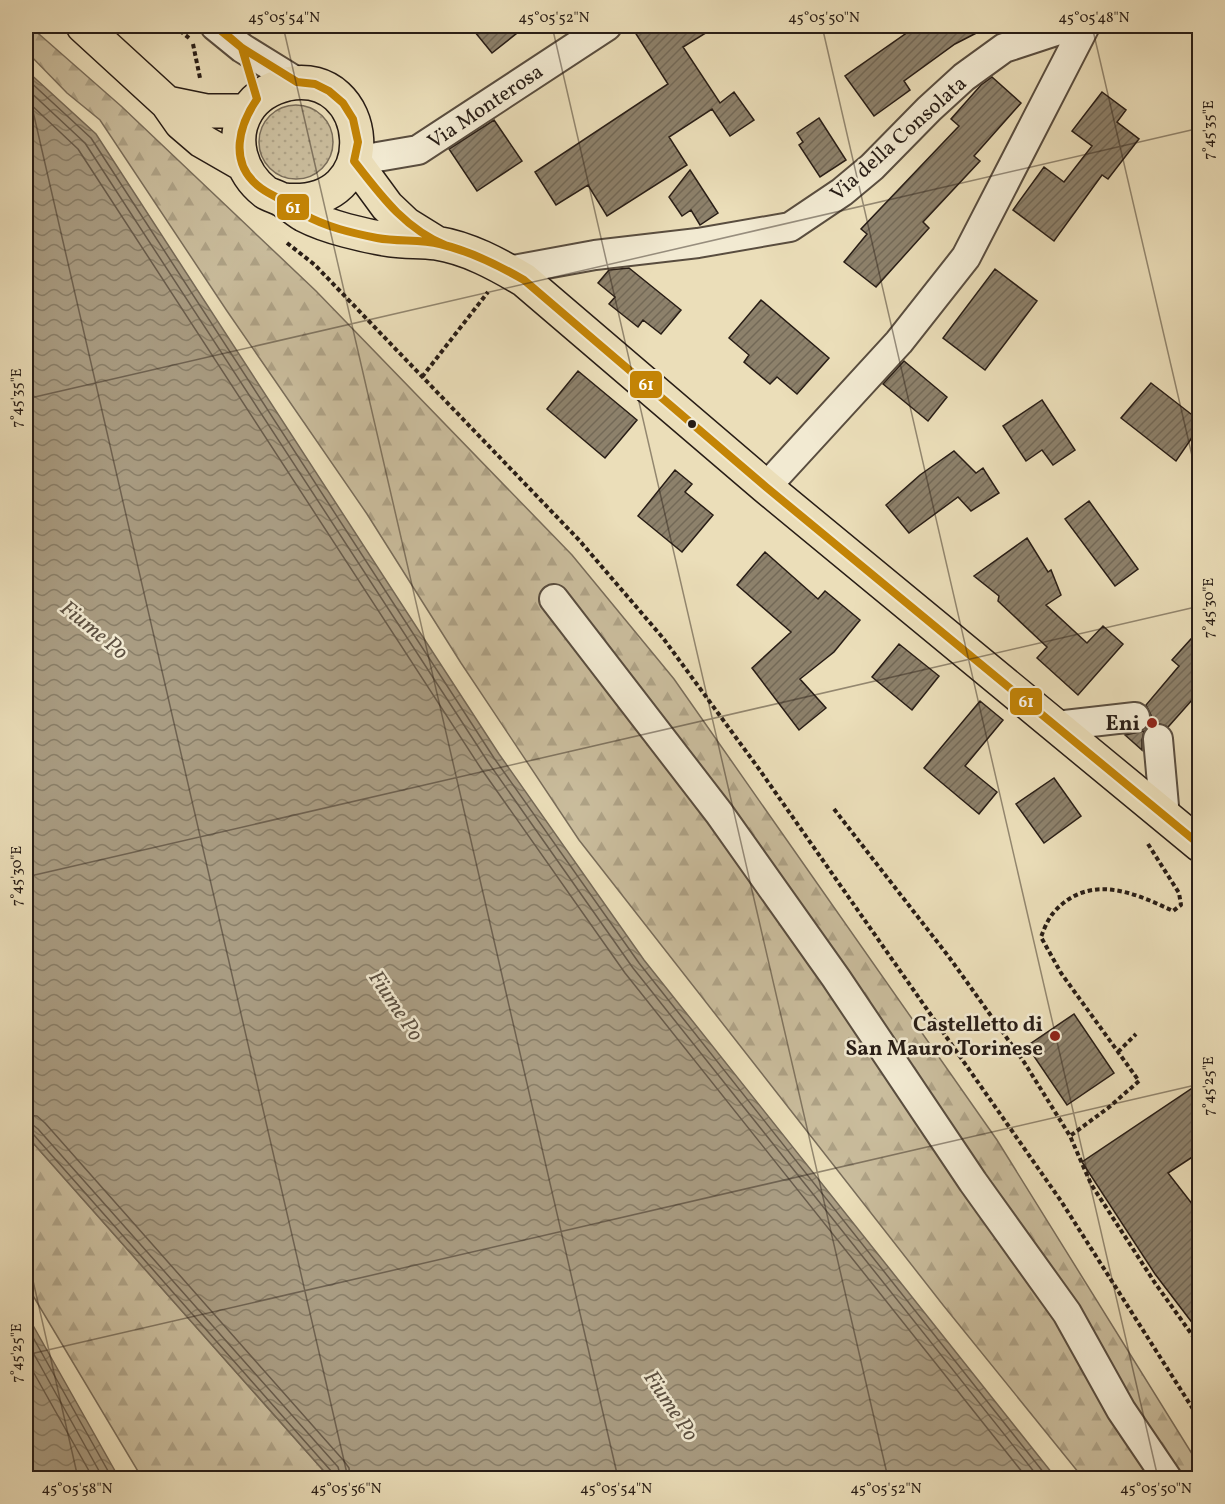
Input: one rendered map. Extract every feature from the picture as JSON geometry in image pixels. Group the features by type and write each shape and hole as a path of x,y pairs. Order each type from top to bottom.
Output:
{"main road":[{"path":"82,26 167,103 181,123 202,141 242,164"},
{"path":"283,200 301,202 319,198 334,190 345,179 354,161 358,142 354,119 343,103 329,91 315,84 297,82 273,87 252,105 240,126 238,145 242,164 253,181 268,194 326,224 391,240 437,243 476,255 524,280 766,487 1056,726 1156,829 1200,845"},
{"path":"167,103 206,111 252,105"},
{"path":"354,161 387,206 406,224 437,243"}],"street":[{"path":"215,26 242,48 297,82"},
{"name":"Via Monterosa","path":"354,161 418,150 453,115 606,26"},
{"name":"Via della Consolata","path":"508,271 595,255 698,243 790,227 842,192 872,167 964,77 1004,48 1071,26"},
{"path":"766,487 899,342 966,257 1085,26"},
{"path":"242,48 252,105"},
{"path":"554,599 718,813 836,978 973,1182 1067,1313 1121,1410 1167,1479"},
{"path":"1056,726 1135,717"},
{"path":"1156,829 1158,739"}],"path":[{"path":"174,26 193,41 206,111"},
{"path":"280,238 315,265 579,540 663,638 759,769 1061,1202 1200,1420"},
{"path":"422,377 468,316 508,271"},
{"path":"834,809 949,957 1024,1062 1070,1136 1091,1184 1155,1283 1200,1346"},
{"path":"1070,1136 1140,1081 1060,972 1041,937 1053,913 1080,894 1102,888 1124,890 1173,910 1181,905 1156,829"},
{"path":"1118,1052 1136,1034"}],"green space":[{"path":"26,26 39,34 121,106 316,291 572,555 674,679 997,1140 1199,1465 1199,1478 1083,1478 943,1305 579,840 461,663 367,514 227,311 100,120 67,93 26,51"},
{"path":"296,105 310,108 322,116 330,128 333,142 330,156 322,168 310,176 296,179 282,176 270,168 262,156 259,142 262,128 270,116 282,108"},
{"path":"26,1135 330,1478 142,1478 26,1284"}],"water":[{"name":"Fiume Po","path":"26,70 96,134 499,754 644,960 1056,1478 330,1478 26,1135"},
{"path":"26,1313 119,1478 26,1478"}],"building":[{"path":"470,26 526,26 492,53"},
{"path":"631,26 717,26 683,47 720,103 734,92 754,120 730,136 712,109 669,137 687,165 607,216 588,185 556,205 535,172 668,84"},
{"path":"899,26 990,26 955,44 904,81 910,90 874,116 845,76 905,34"},
{"path":"992,77 1021,103 974,156 980,161 923,222 929,228 876,287 844,262 867,234 861,229 959,126 951,119 981,85"},
{"path":"1102,92 1126,110 1117,122 1139,139 1108,179 1102,175 1054,241 1013,210 1044,167 1064,182 1092,146 1072,131"},
{"path":"819,118 846,160 820,177 799,145 803,142 797,133"},
{"path":"494,120 522,161 477,191 449,149"},
{"path":"690,170 718,213 700,225 691,210 682,216 669,197"},
{"path":"629,268 681,310 661,334 643,320 638,327 609,304 615,297 598,283 609,270"},
{"path":"995,269 1037,301 985,370 943,338"},
{"path":"761,300 829,358 797,394 777,377 770,384 744,362 749,355 729,338"},
{"path":"904,361 947,397 928,421 883,384"},
{"path":"578,371 637,420 605,458 547,409"},
{"path":"1151,383 1200,421 1200,426 1176,461 1121,418"},
{"path":"1042,400 1075,450 1053,465 1042,450 1026,461 1003,426"},
{"path":"954,451 976,473 983,468 999,493 971,511 958,497 909,533 886,505 920,475"},
{"path":"675,470 692,484 685,492 713,515 682,552 638,516"},
{"path":"1089,501 1138,569 1115,586 1065,519"},
{"path":"1027,538 1048,572 1051,570 1061,595 1046,605 1087,643 1103,626 1123,644 1078,695 1037,658 1047,647 998,601 999,596 974,576"},
{"path":"765,552 818,599 825,591 860,620 834,652 800,679 826,708 799,730 752,668 791,632 737,585"},
{"path":"1200,629 1200,691 1168,727 1157,723 1149,725 1151,715 1146,705 1179,666 1172,660"},
{"path":"899,644 939,676 912,710 872,677"},
{"path":"980,701 1003,720 965,766 997,792 979,814 924,768"},
{"path":"1144,731 1142,750 1125,735"},
{"path":"1054,778 1081,816 1044,843 1016,804"},
{"name":"Castelletto di San Mauro Torinese","path":"1074,1014 1114,1073 1067,1105 1027,1046"},
{"path":"1200,1083 1200,1152 1168,1173 1200,1214 1200,1333 1155,1274 1082,1162"}],"transit line":[{"name":"61","path":"215,26 242,48 257,99 245,120 240,143 243,165 257,185 303,214 330,226 377,238 440,244 462,250 524,280 766,487 1200,845"},
{"name":"61","path":"220,29 242,48 297,82 315,84 329,91 343,103 353,119 358,142 354,161 384,199 406,221 432,239 447,246"}],"place":[{"name":"Eni","path":"1152,723"},
{"name":"Castelletto di San Mauro Torinese","path":"1055,1036"}]}
